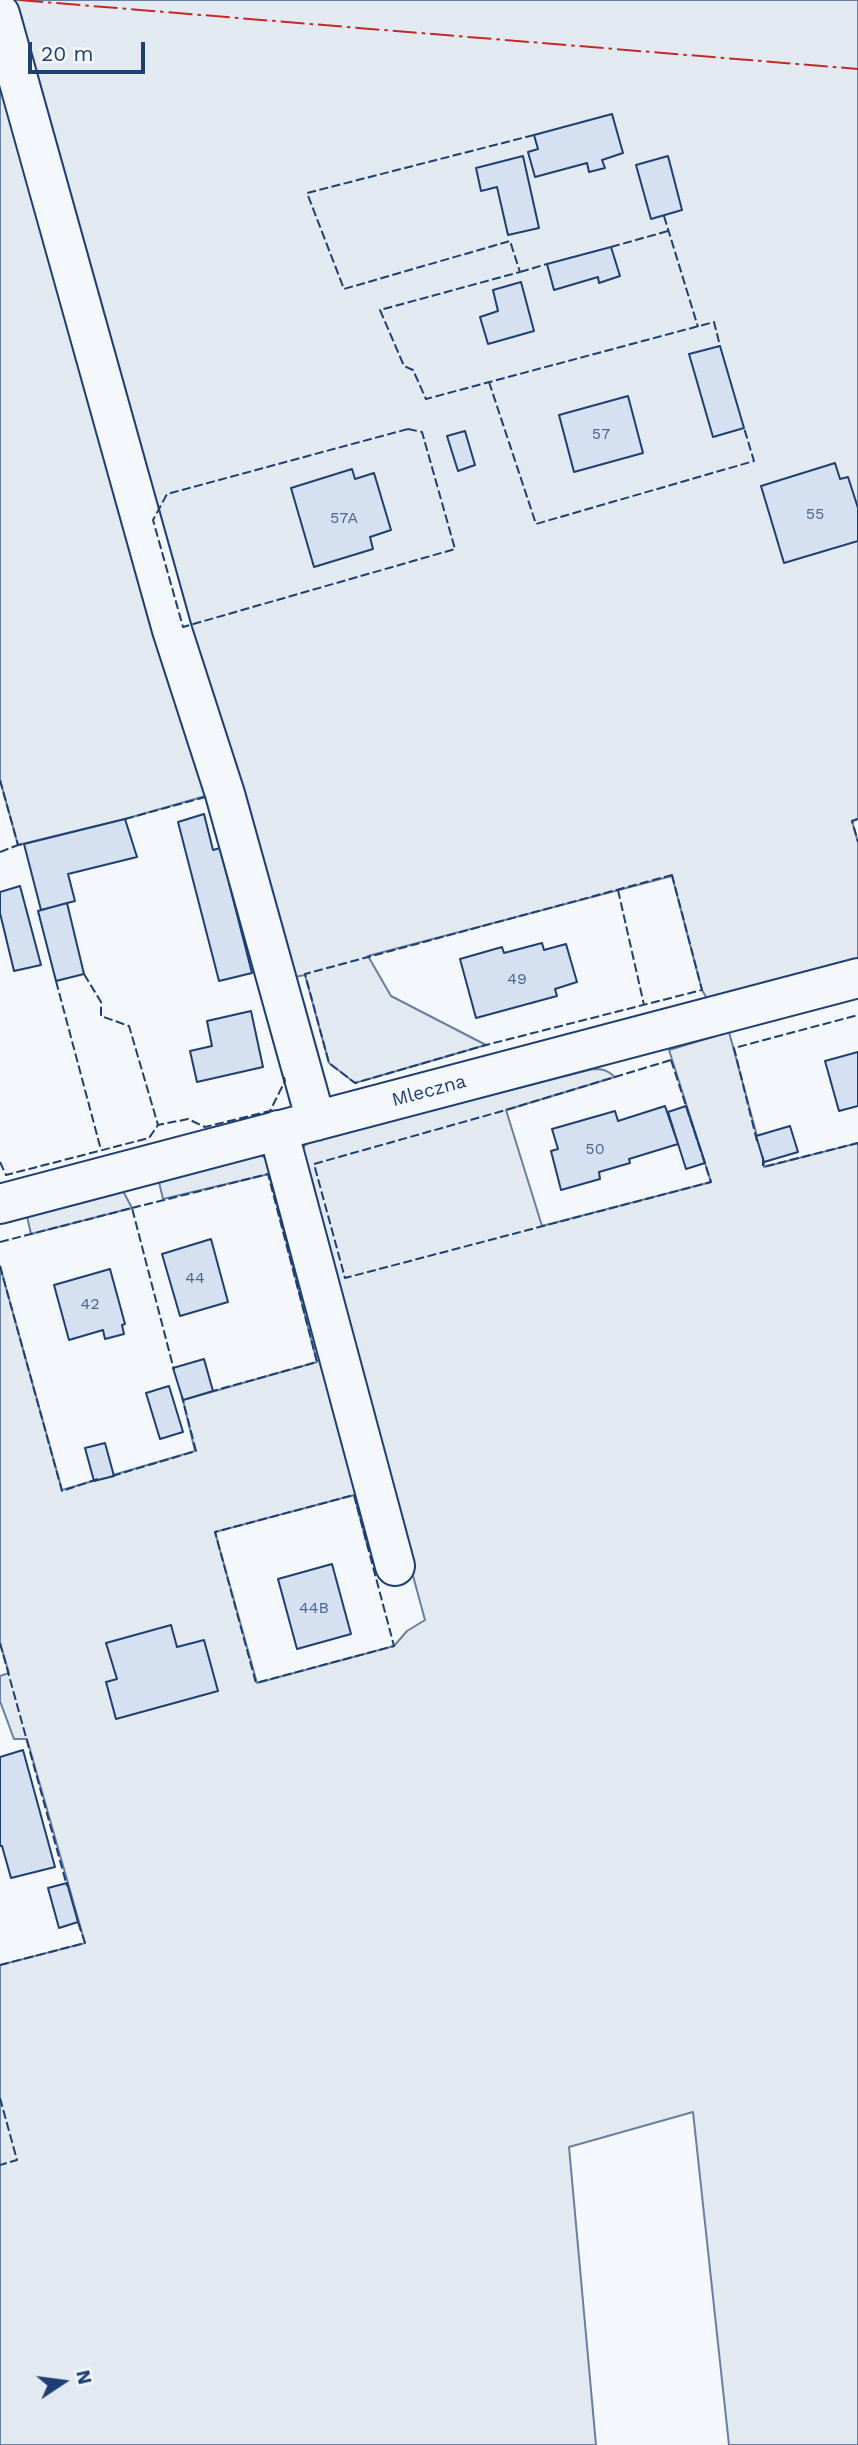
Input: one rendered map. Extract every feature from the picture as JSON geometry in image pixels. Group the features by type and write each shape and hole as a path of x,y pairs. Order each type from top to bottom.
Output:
{"street":[{"path":"0,15 172,630 225,794 316,1121"},
{"name":"Mleczna","path":"0,1204 858,978"},
{"path":"278,1130 395,1566"}],"shaded area":[{"path":"0,0 858,0 858,819 852,821 858,842 858,967 710,1004 702,990 672,876 368,956 391,996 486,1045 355,1083 329,1063 305,975 294,977 209,795 18,845 0,780"},
{"path":"729,1032 764,1167 858,1143 858,2445 729,2445 693,2112 569,2147 596,2445 0,2445 0,1965 85,1943 27,1739 14,1739 0,1701 0,1676 9,1673 0,1643 0,1266 62,1490 195,1451 183,1400 317,1362 269,1174 163,1199 158,1178 261,1155 276,1166 377,1543 368,1548 354,1495 215,1532 257,1683 394,1646 407,1631 425,1620 333,1281 301,1150 315,1140 600,1069 615,1077 506,1110 542,1226 711,1182 669,1050"},
{"path":"123,1191 132,1208 31,1234 26,1212"}],"building":[{"path":"612,114 623,153 602,160 605,168 589,172 587,163 535,177 528,152 538,149 534,135"},
{"path":"523,156 539,228 508,235 497,187 481,191 476,168"},
{"path":"668,156 682,210 651,219 636,165"},
{"path":"611,247 620,276 599,283 598,277 554,290 547,264"},
{"path":"521,282 534,331 488,344 480,317 498,311 493,290"},
{"path":"720,346 744,428 713,437 689,354"},
{"path":"628,396 643,453 574,472 559,415"},
{"path":"465,431 475,465 458,471 447,436"},
{"path":"835,463 840,479 848,477 858,508 858,541 784,563 761,486"},
{"path":"352,469 355,479 374,473 391,530 370,537 373,549 314,567 291,488"},
{"path":"204,814 213,850 220,848 252,973 219,981 178,822"},
{"path":"125,819 137,857 68,874 75,901 41,910 24,844"},
{"path":"20,886 41,965 14,971 0,913 0,892"},
{"path":"67,903 84,974 56,981 38,911"},
{"path":"542,943 544,950 566,944 577,982 555,989 557,996 476,1018 460,959 502,947 504,953"},
{"path":"251,1011 263,1067 197,1082 190,1051 212,1046 207,1021"},
{"path":"858,1052 858,1106 839,1111 825,1061"},
{"path":"665,1106 678,1144 629,1159 630,1163 599,1172 600,1179 561,1190 551,1151 558,1149 552,1129 615,1111 618,1121"},
{"path":"686,1106 705,1163 686,1169 668,1112"},
{"path":"790,1126 798,1152 764,1162 756,1136"},
{"path":"211,1239 228,1302 180,1316 162,1254"},
{"path":"110,1269 125,1324 122,1325 124,1334 105,1339 103,1330 69,1340 54,1285"},
{"path":"204,1359 213,1391 183,1400 173,1368"},
{"path":"169,1386 183,1432 160,1439 146,1393"},
{"path":"105,1443 114,1476 94,1481 85,1448"},
{"path":"332,1564 351,1634 297,1649 278,1579"},
{"path":"171,1625 177,1647 204,1640 218,1691 116,1719 106,1682 117,1679 106,1643"},
{"path":"23,1750 55,1867 11,1878 0,1846 0,1757"},
{"path":"67,1883 78,1922 59,1928 48,1888"}],"fence":[{"path":"534,135 307,193 344,289 510,241 520,272 380,310 404,366 413,370 426,399 714,322 720,346"},
{"path":"664,216 698,327"},
{"path":"611,247 668,231"},
{"path":"520,272 547,264"},
{"path":"489,382 536,524 754,461 744,428"},
{"path":"408,429 422,432 455,549 183,627 153,520 167,494 408,429"},
{"path":"0,780 18,845 24,844"},
{"path":"125,819 209,796"},
{"path":"858,819 852,821 858,842"},
{"path":"0,852 18,845"},
{"path":"672,875 702,990 486,1045 355,1083 329,1063 305,974 672,875"},
{"path":"618,890 644,1005"},
{"path":"84,974 101,1002 101,1016 129,1026 158,1125"},
{"path":"56,981 101,1150"},
{"path":"757,1141 734,1048 858,1015"},
{"path":"671,1060 711,1182 345,1278 314,1164 671,1060"},
{"path":"0,1162 6,1175 149,1138 158,1125 188,1119 205,1127 270,1111 285,1081 284,1077"},
{"path":"763,1157 763,1167 858,1143"},
{"path":"132,1208 268,1174 317,1362 213,1391"},
{"path":"0,1242 132,1208 174,1370"},
{"path":"0,1266 62,1491 98,1479"},
{"path":"112,1476 196,1451 182,1397"},
{"path":"354,1495 394,1646 256,1683 215,1532 354,1495"},
{"path":"0,1643 67,1886"},
{"path":"0,1965 85,1943 77,1919"},
{"path":"0,2098 17,2160 0,2165"}],"power":[{"path":"19,0 858,69"}]}
